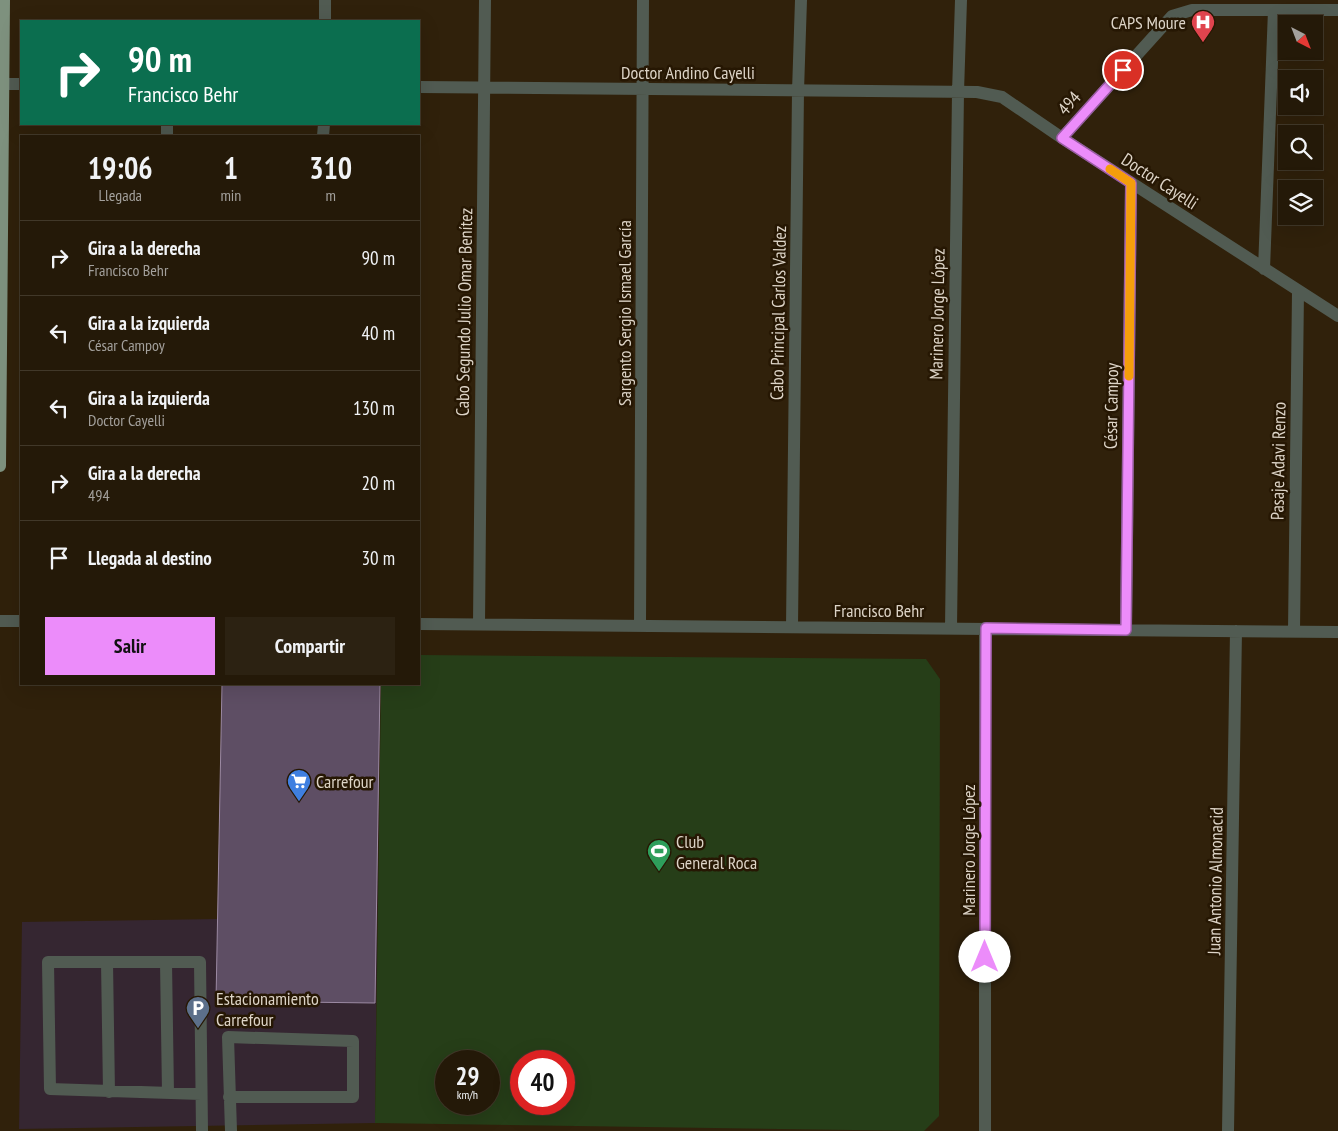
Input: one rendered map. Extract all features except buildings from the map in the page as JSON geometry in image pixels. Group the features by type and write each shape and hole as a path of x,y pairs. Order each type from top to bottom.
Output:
{"main road":[{"path":"0,466 4,0"}],"street":[{"path":"325,0 325,20"},
{"name":"Cabo Segundo Julio Omar Benítez","path":"479,624 484,0"},
{"name":"Sargento Sergio Ismael García","path":"640,626 643,0"},
{"name":"Cabo Principal Carlos Valdez","path":"792,627 798,90 801,0"},
{"name":"Marinero Jorge López","path":"951,628 958,92 961,0"},
{"name":"494","path":"1062,138 1172,16 1192,10 1338,10"},
{"path":"1264,269 1274,10"},
{"path":"2,84 20,84"},
{"name":"Doctor Andino Cayelli","path":"420,87 958,92"},
{"name":"Doctor Cayelli","path":"958,92 977,92 1002,97 1131,183 1338,316"},
{"name":"César Campoy","path":"1126,630 1131,183"},
{"name":"Pasaje Adavi Renzo","path":"1294,631 1298,291"},
{"path":"0,621 20,621"},
{"name":"Francisco Behr","path":"420,624 1338,632"},
{"name":"Marinero Jorge López","path":"985,1131 986,628"},
{"name":"Juan Antonio Almonacid","path":"1228,1131 1236,631"},
{"path":"201,1094 50,1089 48,962 200,962 202,1131"},
{"path":"107,962 109,1092"},
{"path":"166,962 168,1093"},
{"path":"229,1097 353,1097 353,1041 228,1038 229,1097 231,1131"}],"shaded area":[{"path":"222,685 380,685 375,1123 19,1129 22,922 218,919"}],"green space":[{"name":"Club General Roca","path":"420,655 926,659 940,679 939,1116 924,1131 375,1123 381,685 420,685"}],"slow traffic":[{"path":"1110,169 1131,183 1129,376"}],"place":[{"name":"CAPS Moure","path":"1203,43"},
{"name":"Carrefour","path":"299,802"},
{"name":"Club General Roca","path":"659,872"},
{"name":"Estacionamiento Carrefour","path":"198,1029"}],"route":[{"path":"985,957 986,628 1126,630 1131,183 1062,138 1123,70"}]}
